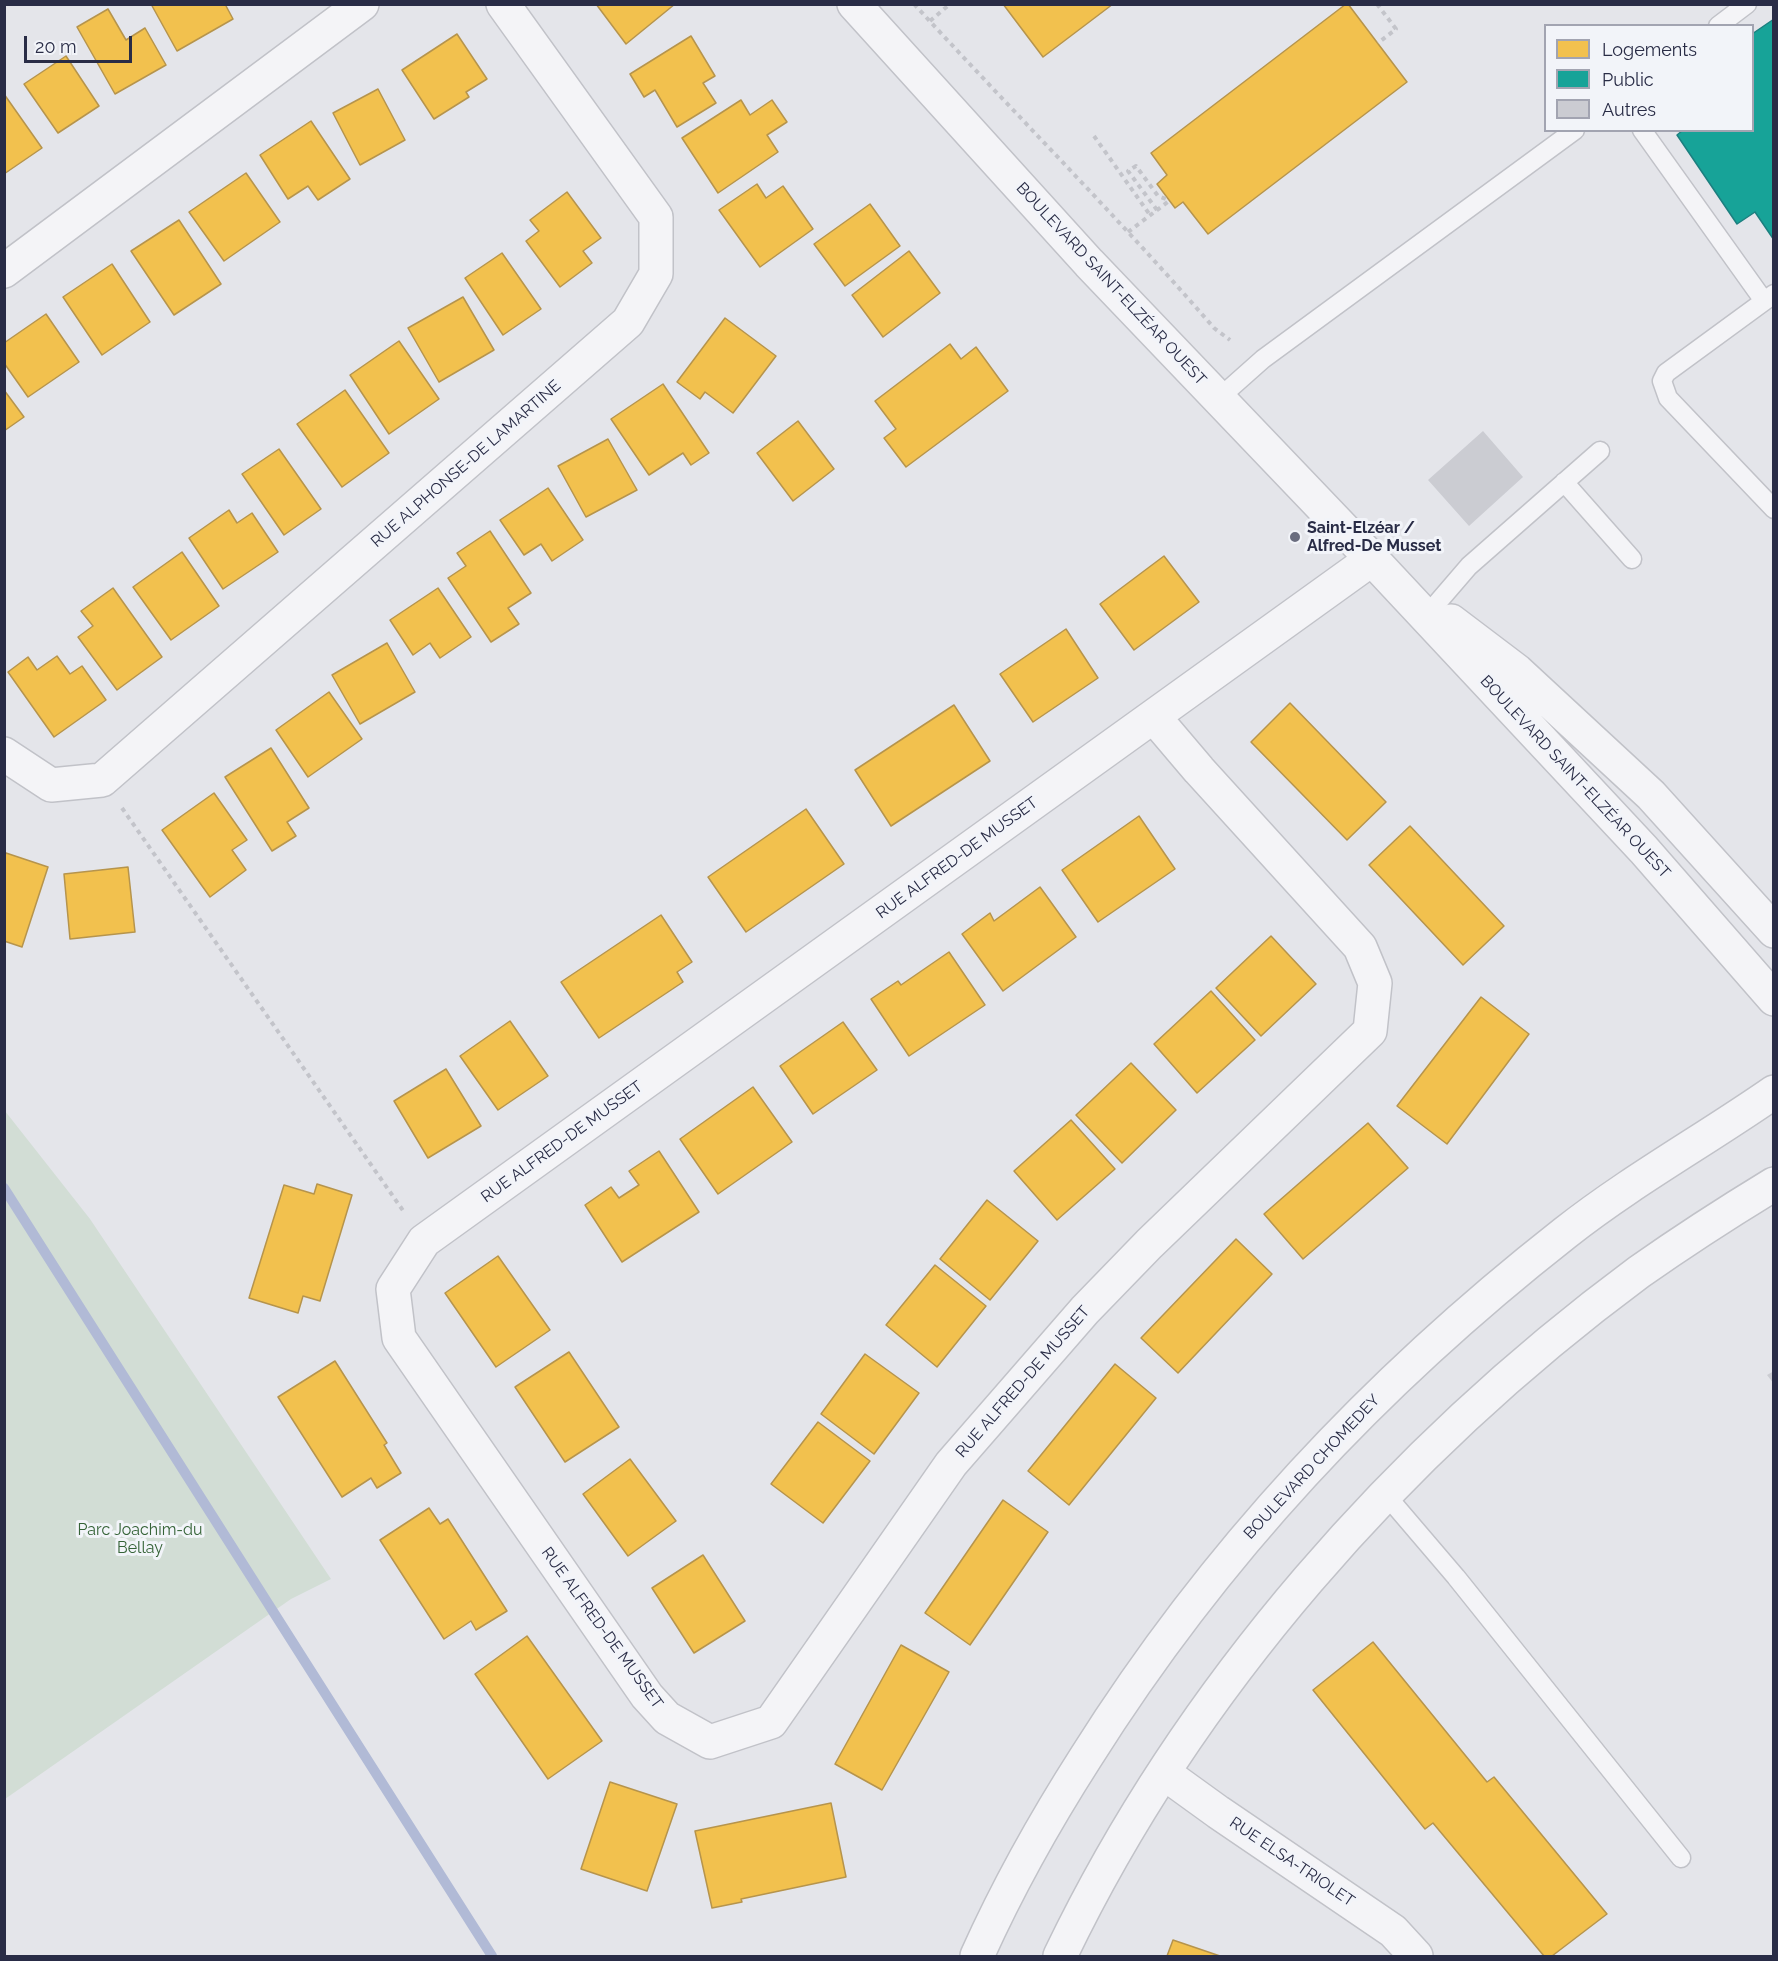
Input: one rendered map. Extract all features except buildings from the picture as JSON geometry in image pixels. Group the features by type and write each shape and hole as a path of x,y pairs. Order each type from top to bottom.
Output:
{"street":[{"path":"4,271 362,4"},
{"name":"RUE ALPHONSE-DE LAMARTINE","path":"102,780 628,322 656,274 656,217 503,4"},
{"name":"BOULEVARD SAINT-ELZÉAR OUEST","path":"854,4 1089,263 1372,559 1430,612 1644,850 1773,999"},
{"name":"RUE ALFRED-DE MUSSET","path":"1154,717 1199,770 1360,947 1375,983 1370,1031 1085,1310 959,1455 771,1722 710,1742 667,1718 647,1696 399,1338 393,1289 424,1241 1372,559"},
{"name":"BOULEVARD SAINT-ELZÉAR OUEST","path":"1430,612 1517,671 1651,795 1773,931"},
{"path":"4,754 51,785 102,780"},
{"name":"BOULEVARD CHOMEDEY","path":"977,1956 1048,1817 1134,1683 1168,1635 1233,1552 1304,1471 1417,1358 1459,1320 1566,1232 1773,1092"},
{"path":"1060,1956 1106,1868 1164,1773 1257,1644 1327,1558 1386,1495 1475,1408 1551,1341 1642,1271 1773,1184"},
{"name":"RUE ELSA-TRIOLET","path":"1164,1773 1393,1931 1416,1956"}],"lane":[{"path":"1721,24 1747,4"},
{"path":"1218,399 1263,359 1572,132"},
{"path":"1644,132 1768,298 1666,373 1662,381 1668,398 1773,509"},
{"path":"1430,612 1469,566 1600,451"},
{"path":"1564,483 1632,559"},
{"path":"1386,1495 1456,1577 1681,1858"}],"path":[{"path":"914,4 993,90 1062,160 1214,328 1230,340"},
{"path":"930,21 950,4"},
{"path":"1377,4 1396,29 1378,43"},
{"path":"1094,136 1150,215"},
{"path":"1128,232 1157,210 1169,200 1158,196 1136,166 1128,171 1157,210"},
{"path":"102,780 424,1241"}],"green space":[{"name":"Parc Joachim-du Bellay","path":"5,1111 90,1219 331,1579 291,1599 5,1799"}],"waterway":[{"path":"4,1188 492,1956"}],"place":[{"name":"Saint-Elzéar / Alfred-De Musset","path":"1295,537"}]}
